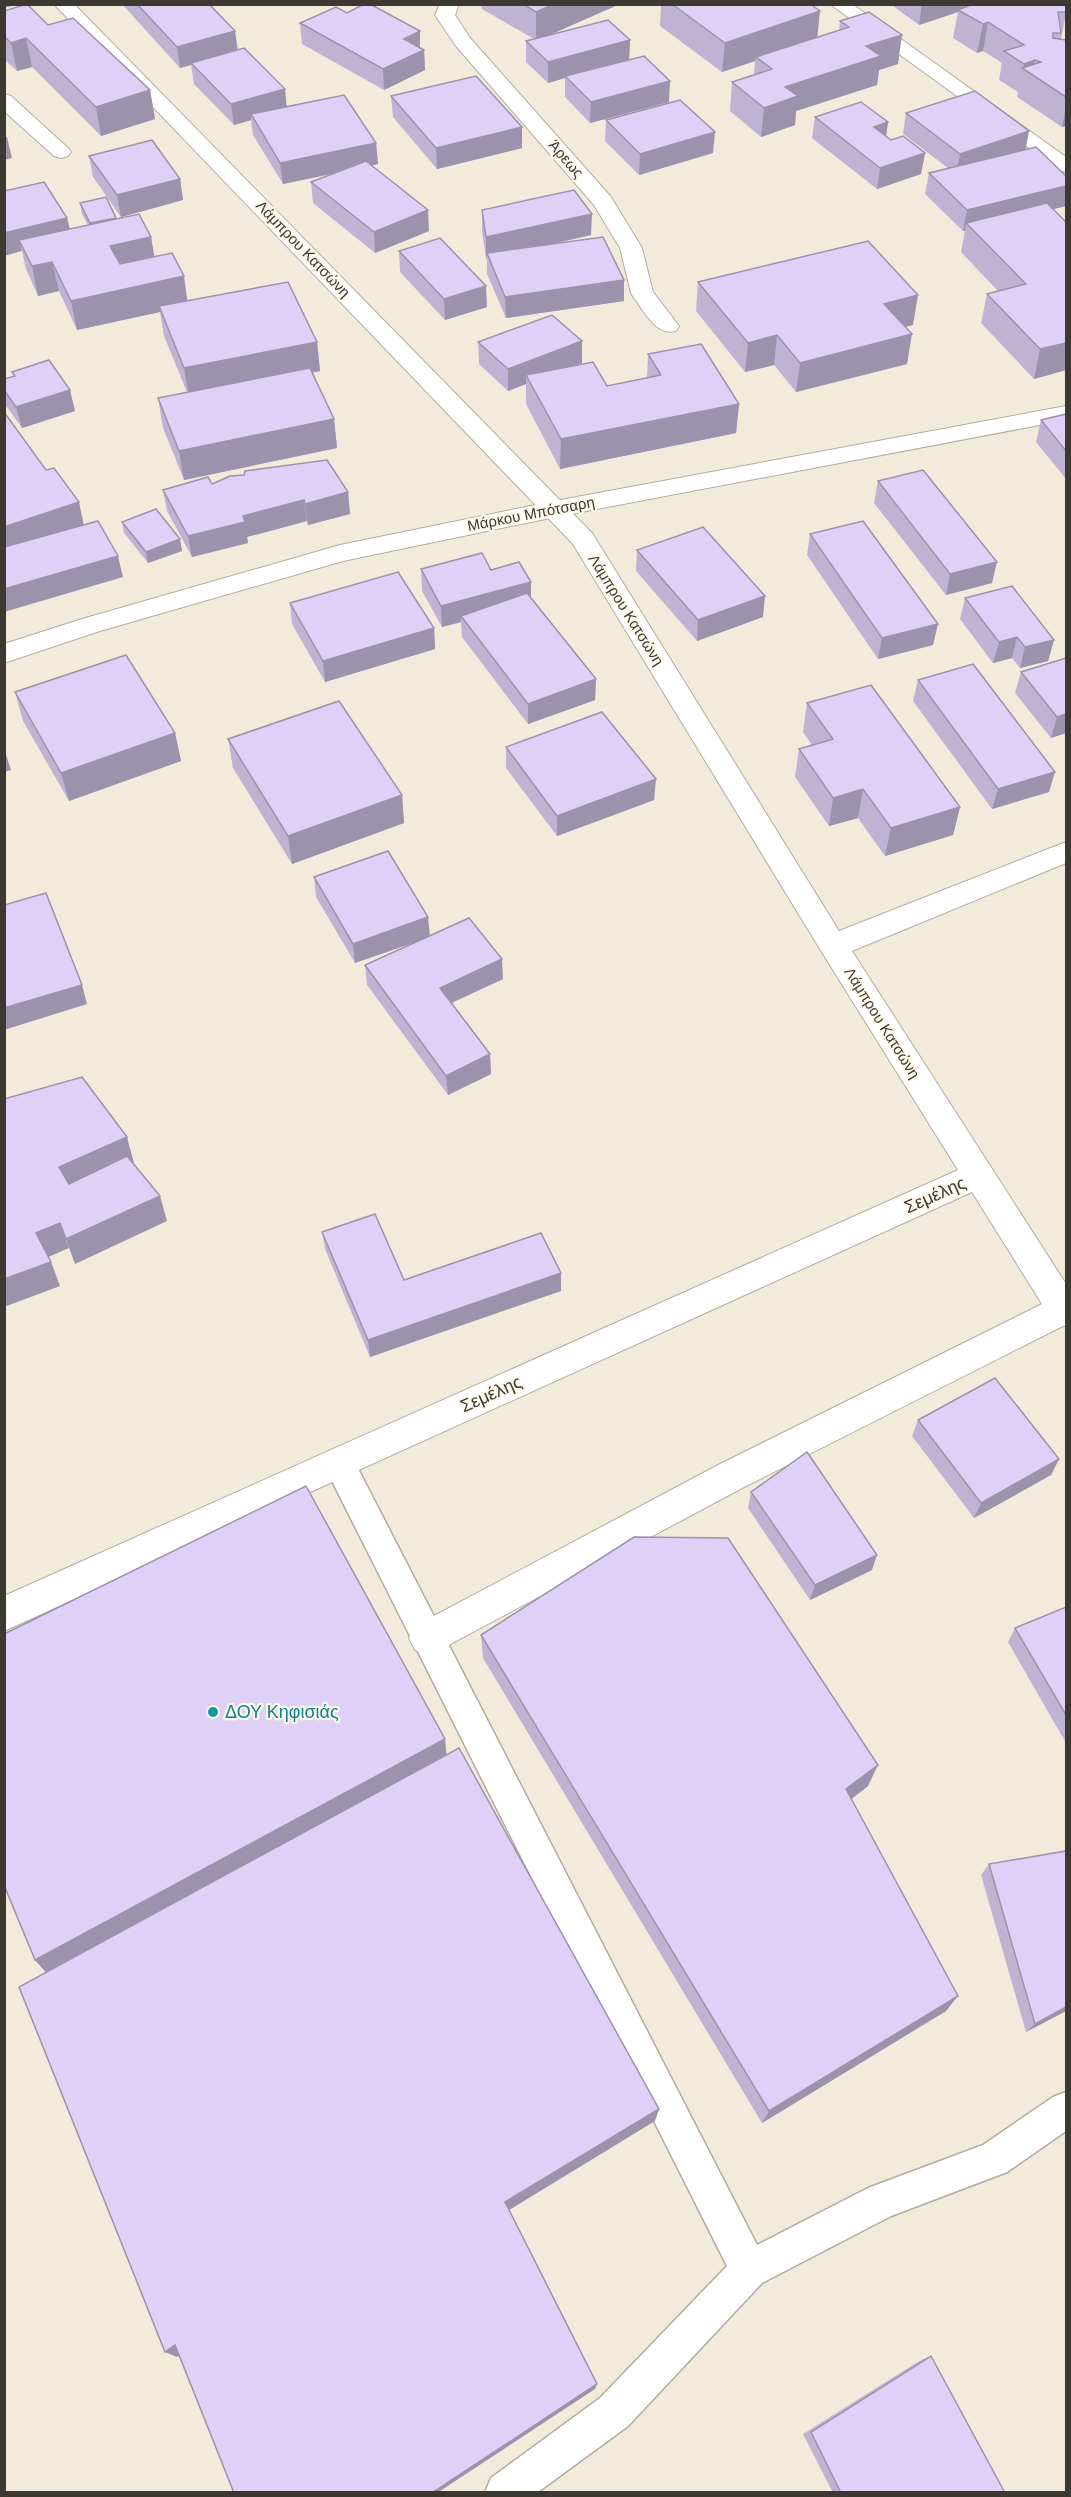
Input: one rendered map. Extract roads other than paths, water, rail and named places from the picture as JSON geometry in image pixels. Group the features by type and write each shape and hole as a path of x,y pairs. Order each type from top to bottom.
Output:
{"street":[{"name":"Λάμπρου Κατσώνη","path":"63,4 583,539 833,946 1065,1310"},
{"name":"Άρεως","path":"450,4 445,15 463,42 603,202 631,248 642,293 668,326"},
{"path":"839,4 1066,166"},
{"path":"4,100 61,152"},
{"name":"Μάρκου Μπότσαρη","path":"4,654 340,553 555,509 1066,413"},
{"path":"833,946 1066,852"},
{"name":"Σεμέλης","path":"4,1614 979,1175"},
{"path":"428,1638 733,1474 1065,1310"}],"lane":[{"path":"339,1463 749,2270"},
{"path":"505,2493 614,2412 749,2270 881,2201 994,2159 1066,2110"}],"place":[{"name":"ΔΟΥ Κηφισιάς","path":"213,1712"}]}
